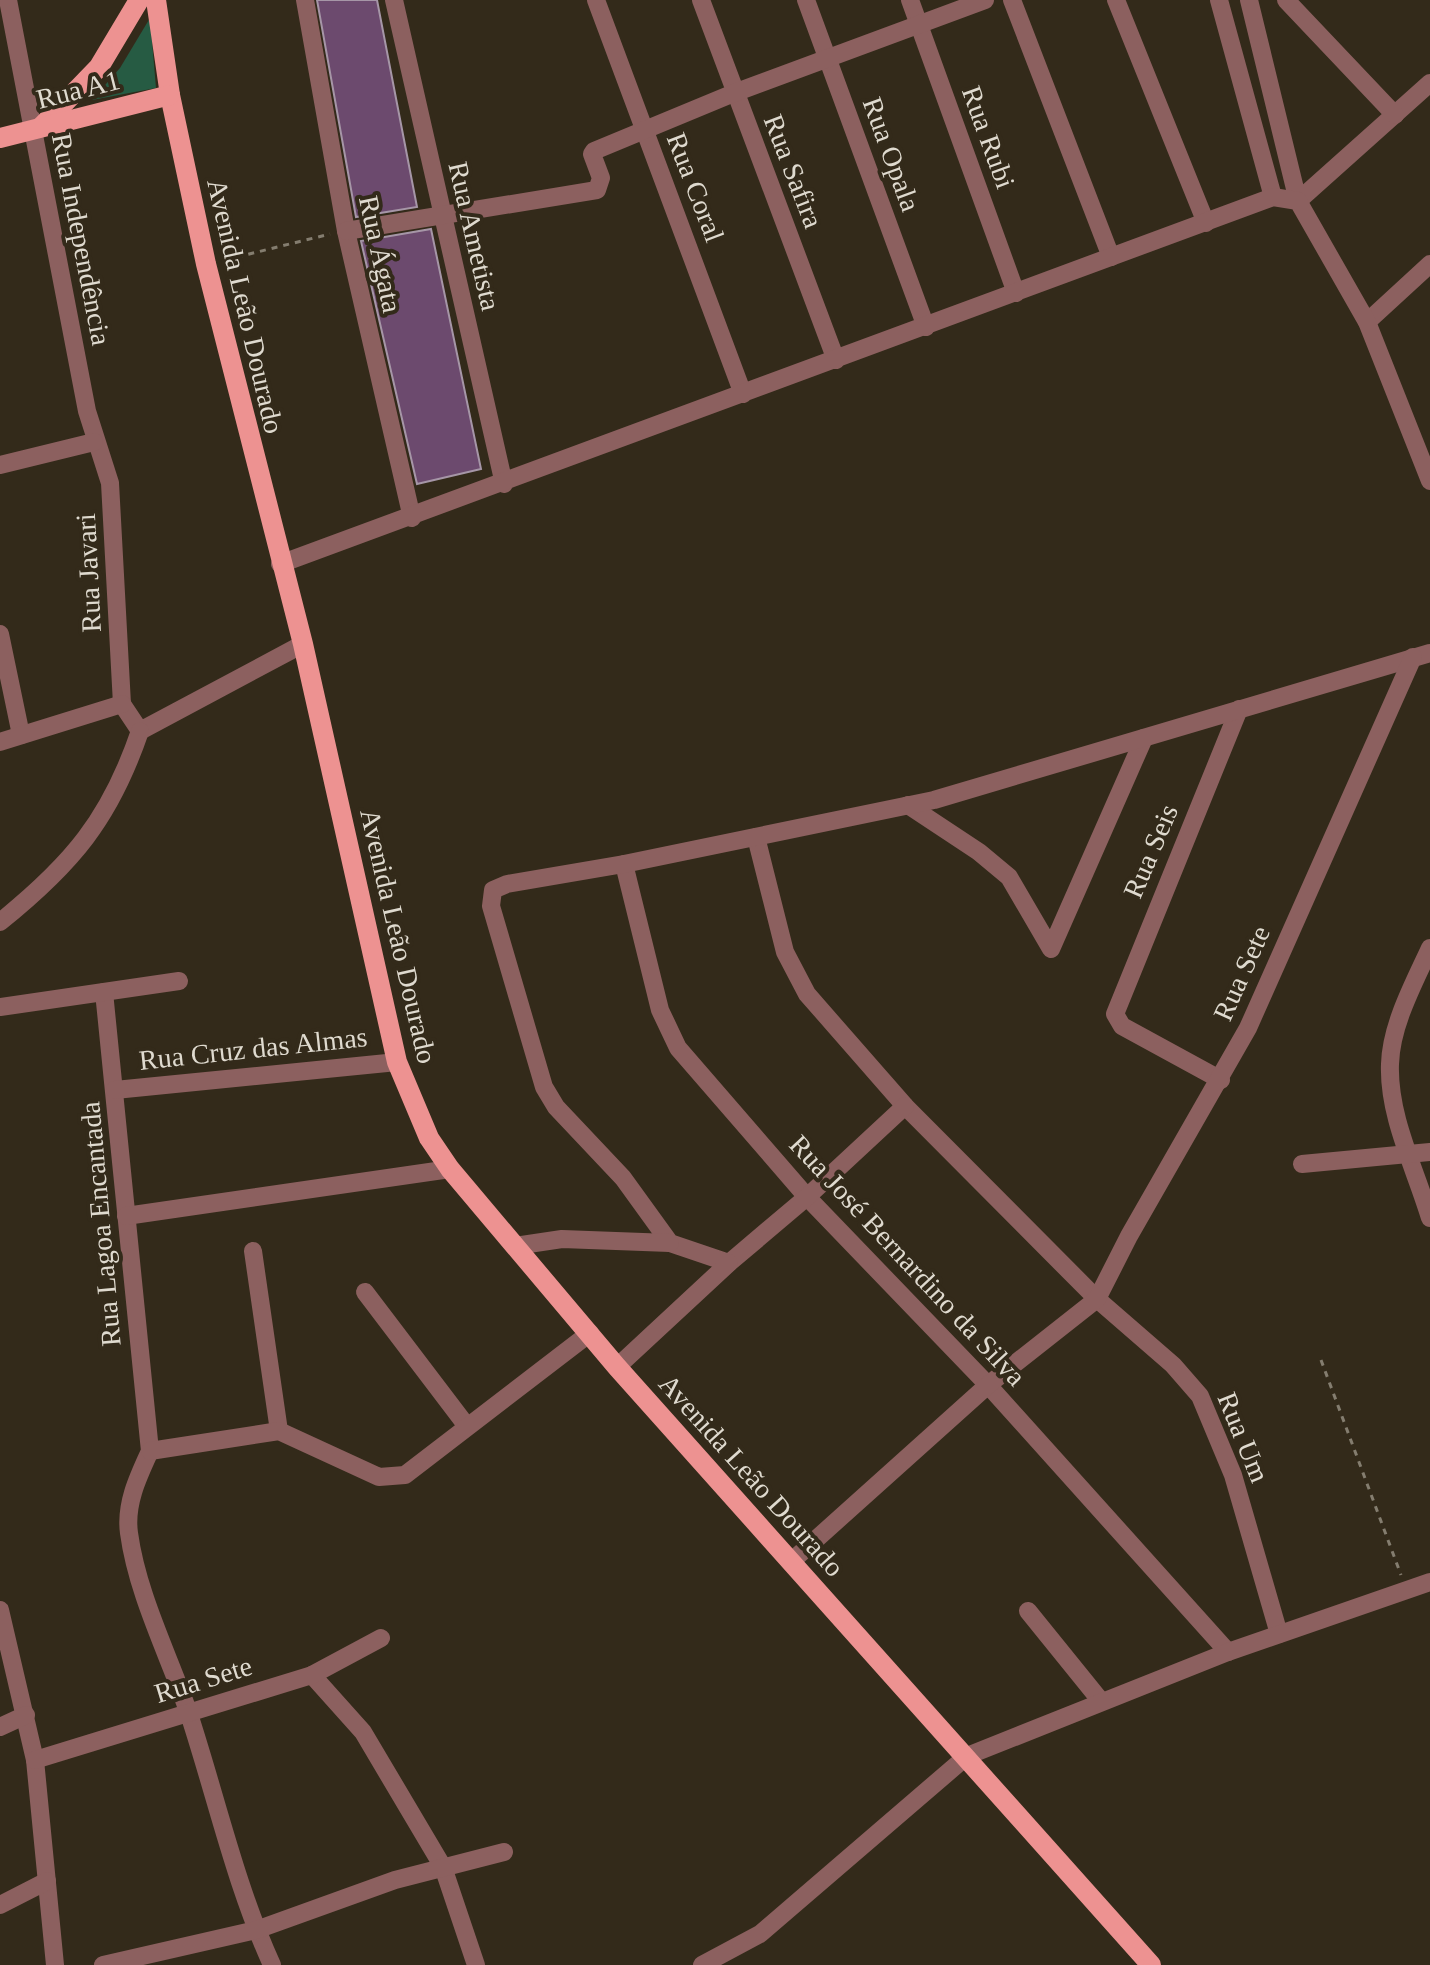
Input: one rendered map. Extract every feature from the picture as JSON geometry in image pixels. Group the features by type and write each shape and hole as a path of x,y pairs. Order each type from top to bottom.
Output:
{"main road":[{"path":"37,128 99,67 139,0"},
{"name":"Avenida Leão Dourado","path":"156,0 170,95 206,264 280,564 303,644 397,1062 429,1138 450,1169 617,1367 793,1560 1151,1965"},
{"name":"Rua A1","path":"0,138 170,95"}],"street":[{"name":"Rua Independência","path":"8,0 37,128 94,442"},
{"name":"Rua Ágata","path":"305,0 346,231 412,518"},
{"name":"Rua Ametista","path":"394,0 504,484"},
{"name":"Rua Coral","path":"596,0 743,394"},
{"name":"Rua Safira","path":"701,0 836,360"},
{"name":"Rua Opala","path":"806,0 926,327"},
{"name":"Rua Rubi","path":"910,0 1016,293"},
{"path":"346,231 440,213 597,190 601,184 592,154 594,151 734,93 985,0"},
{"path":"1012,0 1111,257"},
{"path":"1116,0 1206,223"},
{"path":"1219,0 1273,197"},
{"path":"1249,0 1298,201 1367,322 1424,445 1430,481"},
{"path":"1286,0 1395,115"},
{"path":"1298,201 1430,83"},
{"path":"280,564 504,484 1273,197 1298,201"},
{"path":"1367,322 1430,264"},
{"path":"0,465 94,442"},
{"name":"Rua Javari","path":"94,442 108,474 114,507 122,704"},
{"path":"0,634 21,735"},
{"path":"0,922 34,893 102,820 124,778 140,731 303,644"},
{"path":"670,1243 623,1178 566,1119 544,1087 491,906 491,896 500,886 624,864 908,805 1422,655"},
{"name":"Rua Sete","path":"1097,1299 1129,1236 1221,1080 1422,655"},
{"path":"0,742 122,704 140,731"},
{"name":"Rua Seis","path":"1221,1080 1122,1026 1115,1014 1239,709"},
{"path":"908,805 979,852 1009,877 1051,949 1144,738"},
{"name":"Rua Um","path":"756,837 785,952 807,994 905,1106 1097,1299 1173,1365 1200,1396 1233,1475 1279,1634"},
{"name":"Rua José Bernardino da Silva","path":"624,864 660,1010 669,1034 807,1197 988,1385 1228,1652"},
{"path":"1430,948 1398,1024 1389,1061 1393,1101 1430,1218"},
{"path":"0,1007 179,981"},
{"name":"Rua Lagoa Encantada","path":"104,992 150,1451"},
{"name":"Rua Cruz das Almas","path":"115,1090 397,1062"},
{"path":"617,1367 905,1106"},
{"path":"1302,1164 1430,1152"},
{"path":"126,1216 450,1169"},
{"path":"515,1246 562,1239 670,1243 729,1263"},
{"path":"253,1251 279,1431"},
{"path":"365,1292 466,1425"},
{"path":"793,1560 988,1385 1097,1299"},
{"path":"272,1965 256,1930 188,1712 138,1570 129,1531 129,1506 150,1451 279,1431 379,1477 405,1475 466,1425 590,1333"},
{"path":"702,1965 760,1934 967,1756 1100,1700 1430,1582"},
{"path":"0,1610 35,1760 55,1965"},
{"path":"1028,1611 1100,1700"},
{"name":"Rua Sete","path":"35,1760 312,1675 381,1638"},
{"path":"312,1675 363,1732 443,1867 476,1965"},
{"path":"0,1727 26,1715"},
{"path":"103,1965 256,1930 395,1880 504,1852"},
{"path":"0,1905 47,1881"}],"path":[{"path":"206,264 346,231"},
{"path":"1321,1360 1406,1590"}],"green space":[{"path":"150,18 156,88 92,100 120,68"}],"building":[{"path":"317,0 377,0 417,207 356,217"},
{"path":"431,229 481,469 417,484 361,241"}]}
